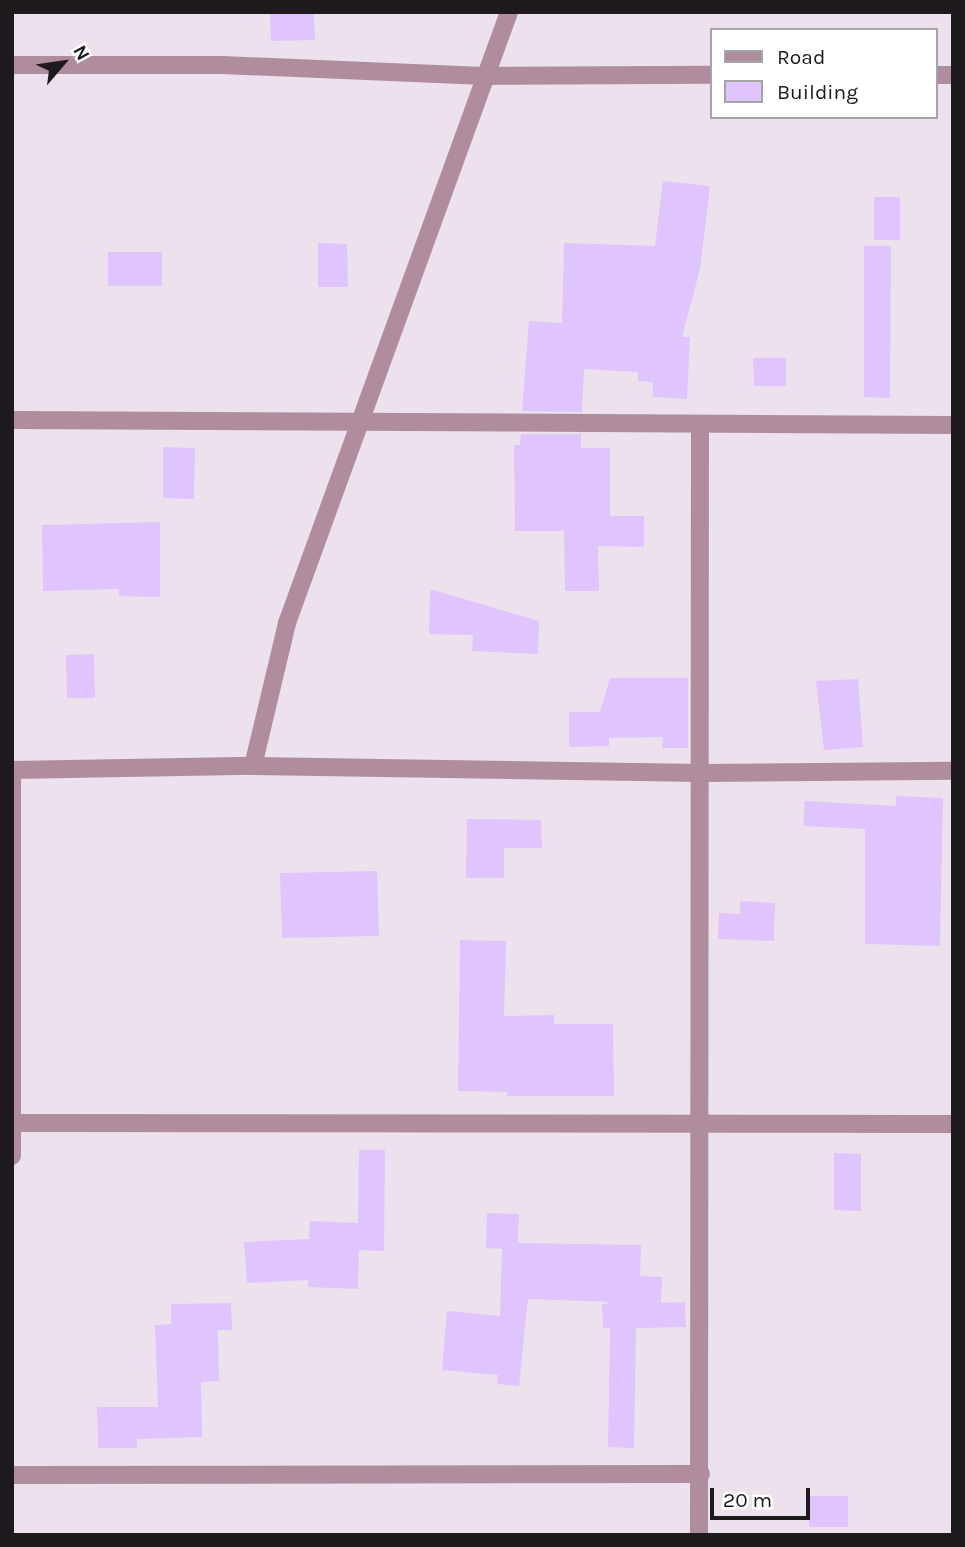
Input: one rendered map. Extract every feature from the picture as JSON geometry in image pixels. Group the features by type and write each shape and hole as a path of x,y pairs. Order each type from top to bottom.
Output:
{"street":[{"path":"253,766 287,623 509,12"},
{"path":"12,65 222,65 484,76 710,75"},
{"path":"12,420 362,421 700,427 953,425"},
{"path":"699,1535 702,773 700,427"},
{"path":"12,770 253,766 702,773 953,771"},
{"path":"12,775 12,1156"},
{"path":"13,1123 953,1124"},
{"path":"12,1475 701,1474"}],"building":[{"path":"314,12 315,40 271,41 270,13"},
{"path":"663,181 710,186 700,269 682,337 690,337 687,399 653,397 653,382 638,381 638,372 584,369 582,412 522,411 529,321 562,323 564,243 655,246"},
{"path":"874,197 900,197 900,240 874,240"},
{"path":"318,243 347,244 348,287 318,287"},
{"path":"864,246 891,246 890,398 864,397"},
{"path":"108,252 162,252 162,286 108,286"},
{"path":"753,358 786,358 786,386 754,386"},
{"path":"521,434 581,434 581,448 610,448 610,516 644,516 644,547 598,546 599,591 565,591 564,531 515,531 514,445 520,445"},
{"path":"163,447 195,448 194,499 163,498"},
{"path":"160,522 160,597 119,596 119,589 43,591 42,525"},
{"path":"430,589 539,621 538,654 472,651 473,635 429,634"},
{"path":"94,654 95,698 67,698 66,655"},
{"path":"610,678 688,678 688,748 662,748 663,737 609,738 609,746 569,747 569,712 600,712"},
{"path":"858,679 863,747 824,750 816,681"},
{"path":"896,796 943,798 940,946 865,944 865,829 803,826 805,801 896,806"},
{"path":"467,819 541,820 542,848 504,848 504,878 466,878"},
{"path":"377,871 379,936 282,938 280,873"},
{"path":"740,901 775,903 774,941 718,939 719,913 740,914"},
{"path":"460,940 506,941 504,1016 554,1015 554,1024 613,1024 614,1096 507,1096 507,1092 458,1091"},
{"path":"359,1150 385,1150 384,1251 359,1250 358,1289 308,1287 308,1280 247,1283 244,1242 309,1239 310,1221 358,1223"},
{"path":"834,1153 861,1154 861,1211 834,1210"},
{"path":"487,1213 519,1214 518,1243 641,1245 640,1276 662,1277 661,1303 685,1302 686,1327 636,1328 634,1448 608,1447 610,1328 603,1328 602,1305 611,1302 528,1299 519,1386 497,1384 498,1375 442,1370 447,1311 500,1316 502,1249 486,1248"},
{"path":"231,1303 232,1330 218,1330 219,1381 201,1382 202,1437 137,1439 137,1448 98,1448 97,1407 158,1407 155,1325 171,1324 171,1304"},
{"path":"809,1496 848,1496 848,1527 809,1527"}]}
